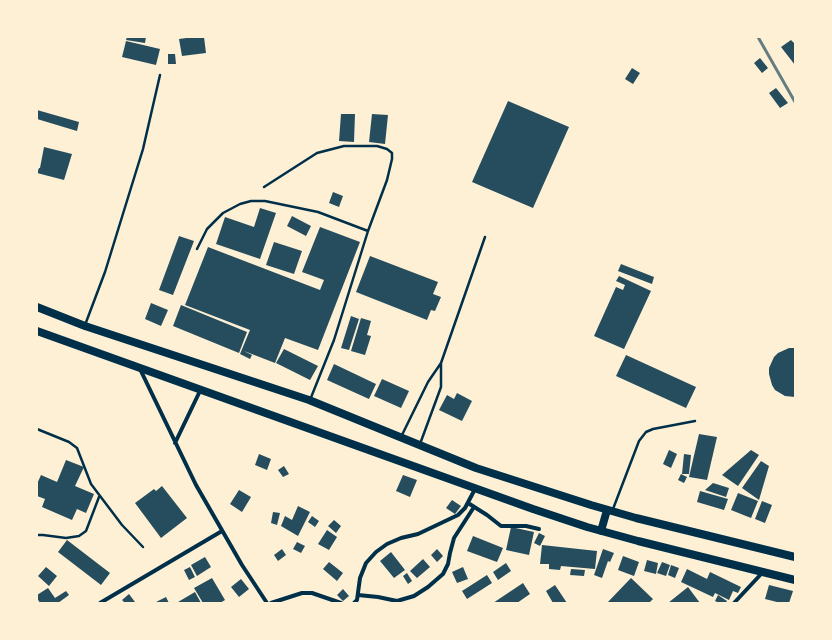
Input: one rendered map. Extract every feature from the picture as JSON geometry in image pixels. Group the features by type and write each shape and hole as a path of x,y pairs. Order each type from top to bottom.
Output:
{"highway":[{"path":"37,307 85,326 309,400 476,468 610,511 795,557"},
{"path":"37,331 200,391 532,509 601,531 795,580"},
{"path":"601,531 610,511"}],"street":[{"path":"140,369 196,485 242,565 267,603"},
{"path":"175,443 200,391"},
{"path":"474,507 454,538 448,564 443,574 428,587 414,596 397,601 378,597 357,600 360,578 366,564 376,552 387,544 401,538 418,534 458,515 468,503 475,489"},
{"path":"468,503 501,526 526,526 539,530"},
{"path":"100,603 222,531"},
{"path":"734,603 763,572"},
{"path":"271,603 302,593 312,593 341,603"}],"lane":[{"path":"85,326 106,272 143,149 160,75"},
{"path":"264,187 317,153 344,146 377,146 387,149 392,153 387,180 368,231 334,340 309,400"},
{"path":"197,249 207,229 223,213 240,204 251,201 265,201 318,212 368,231"},
{"path":"419,445 441,387 442,363 485,237"},
{"path":"401,438 428,382 442,363"},
{"path":"610,511 639,441 646,432 653,429 695,421"},
{"path":"37,429 70,442 76,448 91,484 99,497 122,525 143,547"},
{"path":"37,535 66,538 79,536 86,531 99,497"}],"building":[{"path":"127,37 146,37 145,43 126,40"},
{"path":"204,37 206,53 182,56 179,39"},
{"path":"791,40 795,44 795,65 781,47"},
{"path":"126,41 160,49 156,65 122,57"},
{"path":"168,54 175,54 176,64 168,64"},
{"path":"760,58 768,68 762,73 754,63"},
{"path":"632,68 640,73 633,84 625,79"},
{"path":"776,88 788,103 780,108 769,93"},
{"path":"508,101 569,127 533,208 472,182"},
{"path":"37,110 79,122 77,131 37,119"},
{"path":"341,114 355,114 354,142 339,141"},
{"path":"372,114 388,115 385,144 369,142"},
{"path":"44,147 72,154 64,180 37,173 40,168"},
{"path":"333,192 343,196 339,207 329,203"},
{"path":"260,208 276,213 260,259 216,244 225,217 254,227"},
{"path":"292,216 311,226 306,236 287,226"},
{"path":"320,227 360,242 318,350 285,338 275,363 244,351 252,355 250,359 240,354 250,330 185,305 208,247 320,290 324,280 302,272"},
{"path":"179,236 194,241 173,295 159,290"},
{"path":"274,242 302,251 294,274 266,265"},
{"path":"370,256 438,282 433,294 441,297 435,311 431,310 427,320 356,292"},
{"path":"621,264 654,277 652,284 618,271"},
{"path":"619,276 651,291 624,349 594,336 616,287 623,290 625,285 616,281"},
{"path":"151,303 168,310 161,326 145,319"},
{"path":"181,305 247,332 239,353 173,326"},
{"path":"351,316 359,319 349,350 341,348"},
{"path":"361,318 371,321 367,335 371,336 365,355 351,351"},
{"path":"789,348 795,348 795,397 785,396 775,390 769,374 769,368 774,357 778,353"},
{"path":"284,349 318,366 310,380 276,363"},
{"path":"626,355 696,387 686,408 616,376"},
{"path":"334,364 376,384 369,399 327,380"},
{"path":"382,379 409,391 401,408 374,396"},
{"path":"457,393 472,401 462,421 439,410 447,395 454,399"},
{"path":"699,434 717,437 707,480 689,477"},
{"path":"669,450 677,454 671,468 663,464"},
{"path":"751,450 759,455 738,486 722,475"},
{"path":"259,454 271,459 267,470 255,465"},
{"path":"684,454 691,455 689,474 682,474"},
{"path":"66,460 84,467 75,486 94,494 86,513 77,509 72,520 42,507 45,499 37,496 37,484 41,475 57,482"},
{"path":"761,461 769,466 759,500 742,488"},
{"path":"284,466 289,474 283,477 278,470"},
{"path":"681,474 687,477 684,483 678,480"},
{"path":"403,475 417,480 410,497 396,491"},
{"path":"713,483 729,488 726,497 705,490"},
{"path":"162,486 187,518 161,538 135,503 154,489 156,491"},
{"path":"239,490 251,497 242,512 230,504"},
{"path":"700,491 728,499 724,510 697,502"},
{"path":"738,493 758,501 751,518 731,510"},
{"path":"452,500 461,506 455,514 446,508"},
{"path":"762,501 772,505 765,523 755,519"},
{"path":"298,506 310,512 298,536 281,526 285,516 292,520"},
{"path":"273,512 280,513 277,525 271,523"},
{"path":"312,516 319,521 315,527 308,522"},
{"path":"334,520 341,526 336,533 328,526"},
{"path":"511,527 534,532 529,555 506,550"},
{"path":"327,530 337,537 329,550 318,544"},
{"path":"539,533 545,536 540,546 534,543"},
{"path":"473,536 503,548 497,562 467,551"},
{"path":"67,540 110,573 101,585 58,552"},
{"path":"297,542 305,546 301,553 293,549"},
{"path":"542,545 597,551 595,569 561,566 560,570 549,569 549,564 540,564"},
{"path":"282,549 286,555 278,561 274,555"},
{"path":"437,549 443,556 437,562 431,555"},
{"path":"603,549 614,553 610,562 608,561 602,578 594,575"},
{"path":"391,552 405,570 394,578 380,561"},
{"path":"623,556 639,562 634,576 618,570"},
{"path":"205,557 211,567 197,576 191,565"},
{"path":"423,559 430,567 417,578 410,571"},
{"path":"647,560 658,563 656,574 644,571"},
{"path":"329,562 343,573 337,581 323,569"},
{"path":"662,562 670,565 666,576 657,573"},
{"path":"506,563 511,571 498,580 493,572"},
{"path":"671,565 679,568 675,578 668,575"},
{"path":"46,567 57,576 49,586 38,576"},
{"path":"190,567 195,577 189,580 184,570"},
{"path":"463,567 468,579 457,583 452,572"},
{"path":"571,569 585,570 584,576 570,575"},
{"path":"687,569 707,579 710,572 741,587 738,593 733,591 729,600 715,593 713,597 681,582"},
{"path":"407,573 412,581 408,584 403,576"},
{"path":"487,575 492,583 467,599 462,591"},
{"path":"212,578 225,600 220,603 203,603 194,588"},
{"path":"631,578 653,599 649,603 607,603"},
{"path":"241,579 249,589 239,597 231,587"},
{"path":"523,583 530,594 517,603 493,603"},
{"path":"555,585 567,603 553,603 546,591"},
{"path":"769,585 793,591 789,603 781,603 765,599"},
{"path":"688,587 700,603 668,603"},
{"path":"48,588 55,598 66,591 69,595 58,603 40,603 37,595"},
{"path":"343,589 349,596 343,601 337,595"},
{"path":"195,592 201,603 178,602"},
{"path":"129,594 135,602 125,603 122,600"},
{"path":"718,595 727,601 726,603 719,603 715,601"},
{"path":"166,597 169,603 154,603"}],"railway":[{"path":"758,37 795,102"}]}
